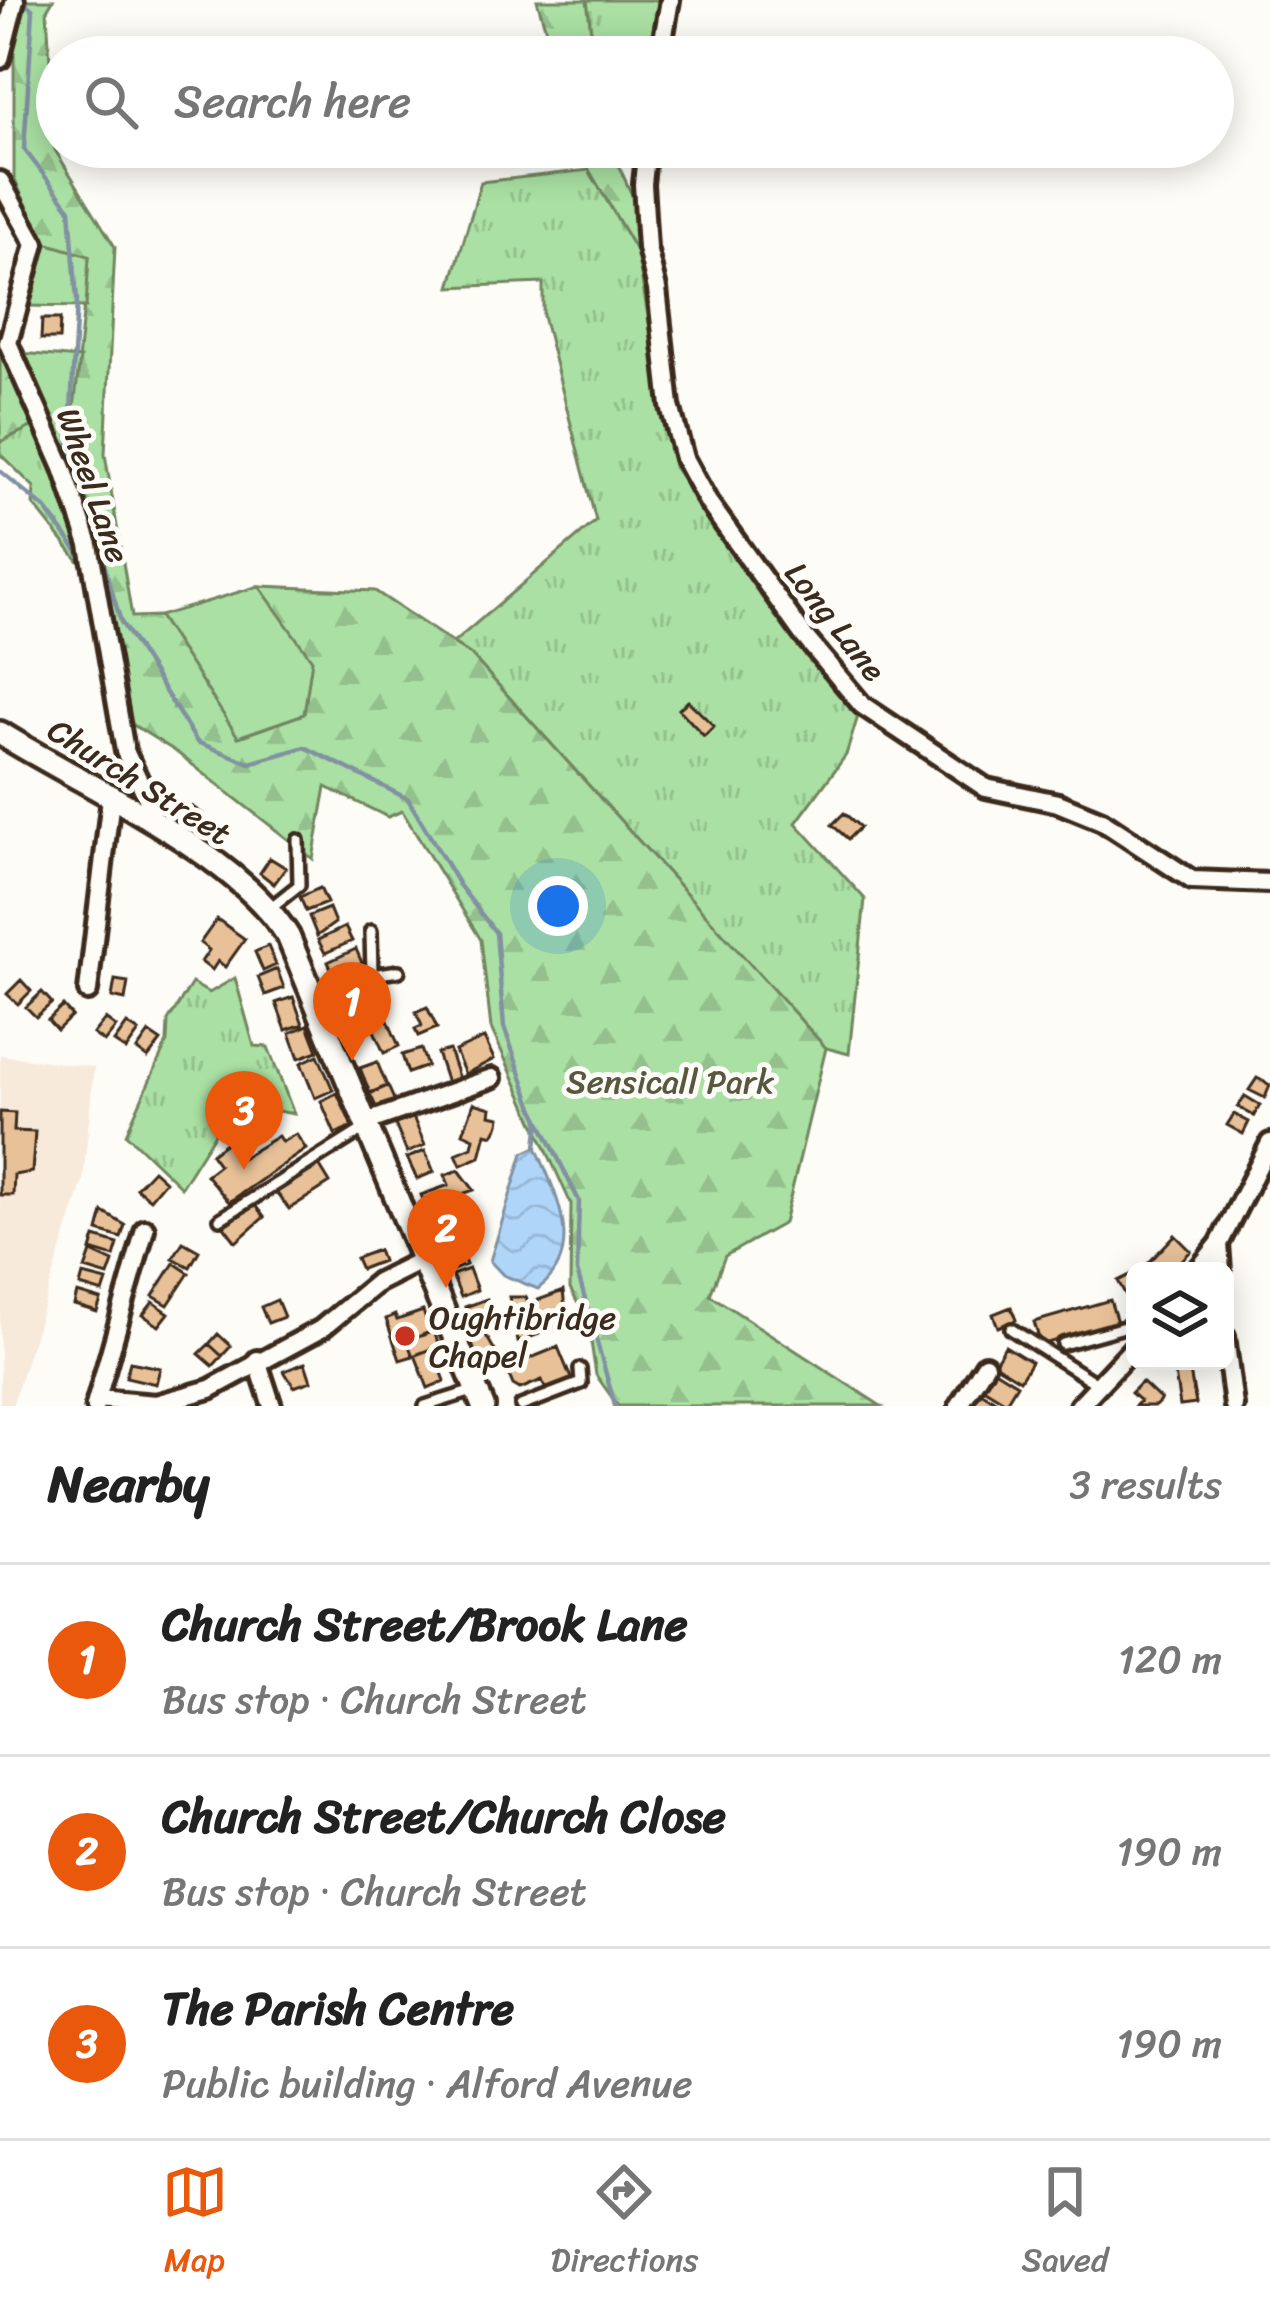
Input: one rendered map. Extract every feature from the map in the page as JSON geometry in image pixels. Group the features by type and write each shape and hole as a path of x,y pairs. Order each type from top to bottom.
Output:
{"street":[{"path":"0,59 15,0"},
{"path":"664,36 670,0"},
{"name":"Long Lane","path":"645,168 646,248 670,406 684,458 708,502 803,635 862,705 986,788 1058,803 1102,820 1192,880 1270,883"},
{"name":"Wheel Lane","path":"0,181 34,244 8,343 63,468 88,545 125,751 152,808 151,819"},
{"name":"Church Street","path":"0,735 151,819 270,908 314,1000 479,1398"},
{"path":"88,992 111,798"},
{"path":"366,1125 492,1078"},
{"path":"1204,1262 1219,1244 1270,1143"},
{"path":"145,1229 96,1402 156,1404 210,1389 256,1360 321,1329 378,1282 424,1259"},
{"path":"1219,1244 1220,1262"},
{"path":"1079,1406 1126,1356"},
{"path":"256,1360 272,1406"},
{"path":"959,1406 985,1365"},
{"path":"1229,1370 1234,1406"}],"lane":[{"path":"270,908 299,885 298,840"},
{"path":"371,931 372,975"},
{"path":"314,1000 372,975 399,971"},
{"path":"220,1219 366,1125"},
{"path":"1063,1344 1126,1326"},
{"path":"1011,1329 1100,1386"},
{"path":"521,1406 580,1383 580,1370"},
{"path":"425,1406 479,1398"}],"shaded area":[{"path":"0,1055 94,1067 83,1181 12,1406 0,1406"}],"green space":[{"name":"Sensicall Park","path":"4,0 53,0 47,10 48,36 36,36 36,168 66,168 115,247 105,454 132,617 159,616 239,737 304,714 311,661 259,586 375,591 471,655 826,1048 784,1223 725,1256 710,1295 881,1406 618,1406 596,1375 588,1322 570,1289 571,1204 491,1028 481,940 402,811 388,817 326,787 313,859 175,751 122,718 67,465 89,257 42,242 14,178 14,16"},
{"path":"537,0 587,0 591,36 548,36"},
{"path":"587,0 659,0 651,36 591,36"},
{"path":"620,168 633,197 637,252 589,170"},
{"path":"589,170 637,252 674,467 858,716 846,755 796,823 865,899 849,1054 826,1048 471,655 453,643 596,521 543,316 543,283 450,287 481,182"},
{"path":"42,242 89,256 86,307 25,306"},
{"path":"5,353 37,424 0,442 0,359"},
{"path":"20,353 80,358 67,465"},
{"path":"37,424 61,475 89,574 33,504 34,487 0,454 0,442"},
{"path":"259,586 312,660 304,714 238,737 159,616"},
{"path":"235,978 254,1046 268,1047 294,1114 234,1103 181,1187 126,1134 167,1042 168,1021 192,983 209,993"}],"water":[{"path":"536,1147 558,1202 564,1240 553,1274 538,1289 503,1275 490,1261 523,1153"}],"building":[{"path":"42,319 60,319 59,339 41,339"},
{"path":"688,701 714,726 704,736 679,709"},
{"path":"191,806 203,814 194,827 182,819"},
{"path":"844,813 860,827 848,839 832,825"},
{"path":"270,858 286,868 274,884 260,873"},
{"path":"320,888 327,903 306,911 300,897"},
{"path":"329,908 335,923 317,936 309,916"},
{"path":"217,919 245,939 225,967 218,961 212,970 201,962 209,950 200,943"},
{"path":"345,927 352,941 325,953 318,940"},
{"path":"268,946 276,965 263,971 255,952"},
{"path":"356,949 362,963 334,975 328,962"},
{"path":"277,969 284,988 265,995 258,977"},
{"path":"21,980 31,991 18,1004 7,994"},
{"path":"115,980 128,982 125,1000 112,997"},
{"path":"365,982 373,987 399,1046 384,1053 354,986"},
{"path":"42,992 52,1003 36,1017 26,1007"},
{"path":"293,997 303,1024 286,1030 276,1003"},
{"path":"63,1006 72,1016 57,1030 48,1020"},
{"path":"427,1007 437,1028 418,1036 415,1029 422,1026 416,1012"},
{"path":"105,1019 116,1027 104,1042 93,1034"},
{"path":"127,1024 139,1032 126,1050 114,1042"},
{"path":"308,1025 318,1051 299,1058 290,1033"},
{"path":"149,1033 161,1041 148,1058 137,1050"},
{"path":"484,1038 494,1059 465,1074 455,1051"},
{"path":"421,1049 427,1066 408,1073 402,1055"},
{"path":"449,1050 460,1082 448,1086 437,1053"},
{"path":"318,1055 333,1090 315,1098 301,1063"},
{"path":"377,1062 387,1086 370,1093 360,1068"},
{"path":"1257,1078 1270,1085 1265,1098 1249,1090"},
{"path":"388,1086 395,1102 377,1109 370,1094"},
{"path":"337,1093 352,1126 335,1134 321,1101"},
{"path":"1245,1096 1260,1105 1254,1116 1238,1107"},
{"path":"474,1103 491,1108 490,1115 500,1117 499,1124 493,1135 486,1133 480,1157 461,1165 456,1154 472,1147 474,1138 463,1133"},
{"path":"0,1112 15,1113 14,1131 35,1132 32,1172 14,1175 13,1195 0,1195"},
{"path":"1234,1114 1249,1122 1243,1134 1227,1125"},
{"path":"412,1115 425,1145 407,1153 394,1122"},
{"path":"296,1134 306,1149 229,1202 206,1175 219,1165 211,1154 232,1138 240,1159 278,1136 282,1142"},
{"path":"425,1151 434,1172 417,1179 407,1158"},
{"path":"319,1165 330,1183 289,1209 276,1192"},
{"path":"153,1170 165,1181 150,1199 136,1188"},
{"path":"459,1170 474,1190 444,1200 449,1215 432,1221 421,1195 449,1185 445,1175"},
{"path":"254,1204 264,1217 236,1242 223,1225"},
{"path":"103,1212 125,1225 121,1238 98,1231"},
{"path":"457,1214 462,1229 439,1238 433,1223"},
{"path":"1175,1235 1191,1251 1180,1262 1150,1262"},
{"path":"95,1237 118,1244 114,1257 91,1250"},
{"path":"455,1238 466,1265 450,1271 439,1241"},
{"path":"183,1242 199,1251 190,1267 173,1258"},
{"path":"378,1250 382,1261 361,1269 356,1258"},
{"path":"91,1252 113,1262 108,1276 85,1269"},
{"path":"174,1263 189,1273 168,1305 153,1296"},
{"path":"469,1269 477,1290 461,1297 452,1275"},
{"path":"83,1275 107,1281 103,1293 80,1286"},
{"path":"563,1291 565,1308 573,1318 557,1330 552,1312 535,1318 530,1303"},
{"path":"77,1293 101,1300 97,1312 74,1305"},
{"path":"509,1297 526,1297 539,1334 518,1342"},
{"path":"487,1299 490,1308 479,1313 482,1321 471,1324 465,1307"},
{"path":"277,1300 284,1317 268,1323 261,1307"},
{"path":"1110,1300 1117,1322 1041,1345 1034,1322"},
{"path":"153,1302 169,1313 159,1326 143,1315"},
{"path":"1011,1307 1016,1320 998,1327 993,1314"},
{"name":"Oughtibridge Chapel","path":"423,1311 430,1332 407,1341 413,1356 400,1360 386,1319"},
{"path":"434,1331 439,1346 413,1356 407,1341"},
{"path":"484,1332 495,1351 476,1358 466,1338"},
{"path":"218,1334 231,1346 222,1356 209,1344"},
{"path":"209,1344 222,1356 213,1366 199,1354"},
{"path":"1005,1346 1031,1362 1020,1380 994,1364"},
{"path":"558,1347 572,1381 547,1393 542,1380 520,1389 513,1385 506,1368"},
{"path":"433,1348 445,1381 428,1388 415,1355"},
{"path":"130,1362 160,1368 156,1384 126,1377"},
{"path":"305,1363 311,1381 294,1387 284,1371"},
{"path":"991,1368 1017,1384 1006,1402 980,1386"},
{"path":"1174,1370 1190,1370 1196,1404 1180,1406"},
{"path":"1142,1382 1161,1400 1155,1406 1135,1406 1140,1401 1131,1393"},
{"path":"978,1390 1003,1406 968,1406"}],"waterway":[{"path":"22,0 33,10 24,149 36,165"},
{"path":"39,168 70,209 77,301 69,446 121,622 197,742 250,763 305,747 408,799 459,885 496,933 504,1027 532,1105 579,1201 577,1271 615,1406"},
{"path":"0,471 46,509 83,559"},
{"path":"536,1147 539,1119"}],"place":[{"name":"Church Street/Brook Lane","path":"352,1061"},
{"name":"The Parish Centre","path":"244,1170"},
{"name":"Church Street/Church Close","path":"446,1288"},
{"name":"Oughtibridge Chapel","path":"405,1336"}]}
